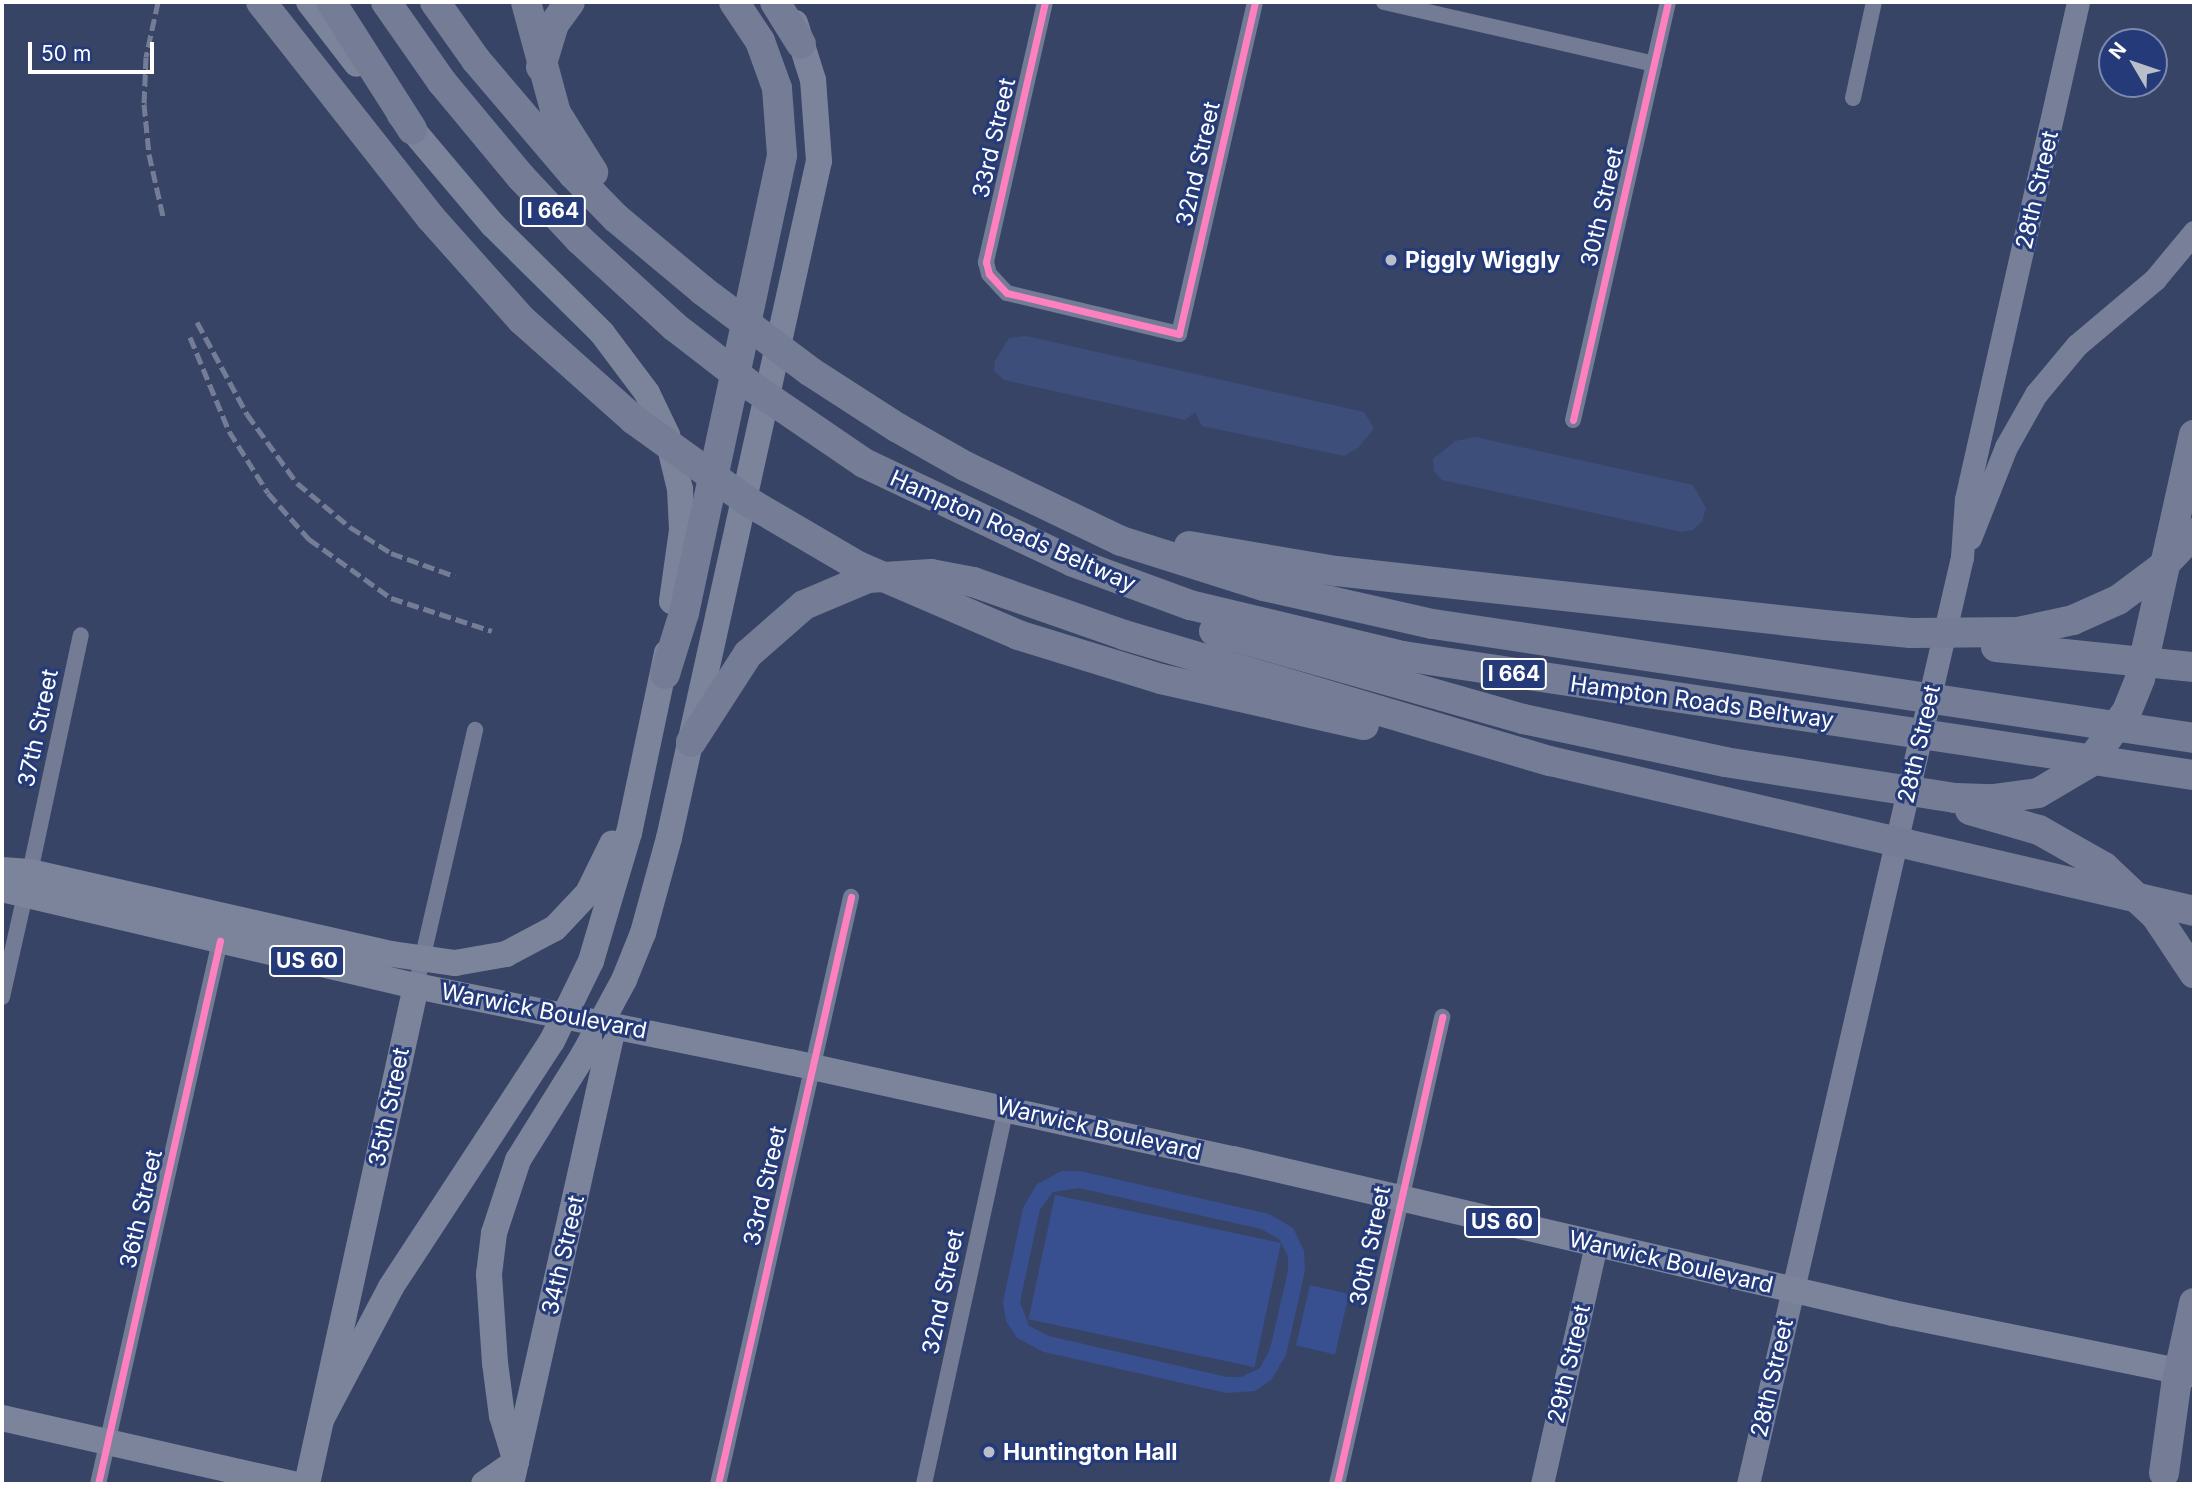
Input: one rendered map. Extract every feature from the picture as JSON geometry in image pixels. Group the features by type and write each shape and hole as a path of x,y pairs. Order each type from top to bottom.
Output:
{"highway":[{"path":"261,2 431,218 522,320 633,419 709,476 811,540 938,604 1081,656 1161,679 1477,750 1550,761 2194,911"},
{"path":"331,2 412,129"},
{"name":"Hampton Roads Beltway","path":"386,2 480,129 588,248 726,367 864,463 1003,531 1115,578 1190,605 1337,643 1572,683 2194,775"},
{"name":"Hampton Roads Beltway","path":"435,2 476,60 573,174 676,270 849,398 947,456 1062,513 1156,553 1348,607 2194,738"},
{"path":"526,2 541,68 568,137 676,270"},
{"path":"541,68 554,24 570,2"},
{"path":"665,674 684,613 780,170 782,116 765,53 734,2"},
{"path":"775,2 801,44"},
{"path":"864,463 949,525 985,543 1113,598 1195,625 1523,719 1725,762 1972,799 2038,793 2089,763 2127,711 2140,678 2194,435"},
{"path":"1062,513 1174,543 1289,564 2194,667"},
{"path":"1911,633 2018,632 2073,620 2139,586 2194,533"},
{"path":"691,742 761,640 804,605 845,584 888,575 931,574 1034,603 1198,658 1489,739 1550,761"},
{"path":"1878,787 2039,830 2087,855 2124,883 2156,916 2194,973"},
{"path":"2163,1479 2194,1303"}],"main road":[{"path":"309,2 493,225 631,368 667,436 681,499 680,559 665,674 622,863 591,961 552,1041 391,1287 322,1418"},
{"path":"484,1484 514,1473 502,1416 489,1274 501,1203 536,1129 610,1010 643,933 691,742 819,161 820,136 813,80 788,2"},
{"name":"28th Street","path":"1748,1484 1962,557 1966,499 2078,2"},
{"path":"1962,557 2006,447 2036,394 2077,345 2155,279 2194,232"},
{"path":"2,870 19,886 428,961 470,962 506,954 555,928 599,875 629,779 653,732"},
{"name":"Warwick Boulevard","path":"19,886 220,941 416,986 811,1066 1401,1198 1893,1313 2194,1374"},
{"name":"35th Street","path":"307,1484 416,986"},
{"name":"34th Street","path":"514,1473 614,1025"},
{"name":"29th Street","path":"1542,1484 1596,1244"},
{"path":"2177,1409 2194,1366"},
{"path":"2,1418 292,1484"}],"street":[{"name":"33rd Street","path":"1045,2 986,262 993,282 1007,293 1179,334"},
{"name":"32nd Street","path":"1179,334 1255,2"},
{"path":"1384,2 1654,64"},
{"path":"1457,18 1461,2"},
{"name":"30th Street","path":"1573,420 1668,2"},
{"path":"1853,98 1874,2"},
{"name":"37th Street","path":"2,997 19,886 81,635"},
{"name":"35th Street","path":"416,986 475,730"},
{"name":"33rd Street","path":"718,1484 851,897"},
{"name":"36th Street","path":"98,1484 220,941"},
{"name":"30th Street","path":"1337,1484 1442,1017"},
{"name":"32nd Street","path":"924,1484 1006,1109"}],"shaded area":[{"path":"1026,336 1364,412 1374,428 1358,448 1344,456 1202,426 1195,412 1185,420 1004,380 994,371 995,361 1009,338"},
{"path":"1475,437 1693,485 1706,508 1702,522 1693,530 1682,532 1442,480 1434,471 1433,459 1455,441"},
{"path":"1062,1171 1080,1171 1269,1214 1293,1228 1304,1251 1305,1271 1286,1355 1271,1380 1255,1391 1227,1393 1044,1352 1017,1338 1006,1321 1003,1302 1023,1208 1037,1184","holes":["1079,1188 1261,1229 1279,1239 1288,1256 1288,1271 1270,1349 1260,1368 1241,1377 1227,1377 1049,1336 1029,1326 1020,1302 1040,1209 1053,1192"]},
{"path":"1055,1195 1281,1243 1255,1367 1029,1319"},
{"path":"1310,1285 1349,1294 1335,1354 1296,1345"}],"railway":[{"path":"158,2 146,57 144,104 149,154 163,216"},
{"path":"197,322 247,414 297,483 350,527 391,553 455,576"},
{"path":"190,337 229,431 268,493 309,539 391,598 492,631"}],"cycle path":[{"path":"1045,2 986,262 989,274 1007,293 1179,334 1255,2"},
{"path":"1573,420 1668,2"},
{"path":"718,1484 851,897"},
{"path":"98,1484 220,941"},
{"path":"1337,1484 1442,1017"}],"place":[{"name":"Piggly Wiggly","path":"1391,260"},
{"name":"Huntington Hall","path":"989,1452"}]}
